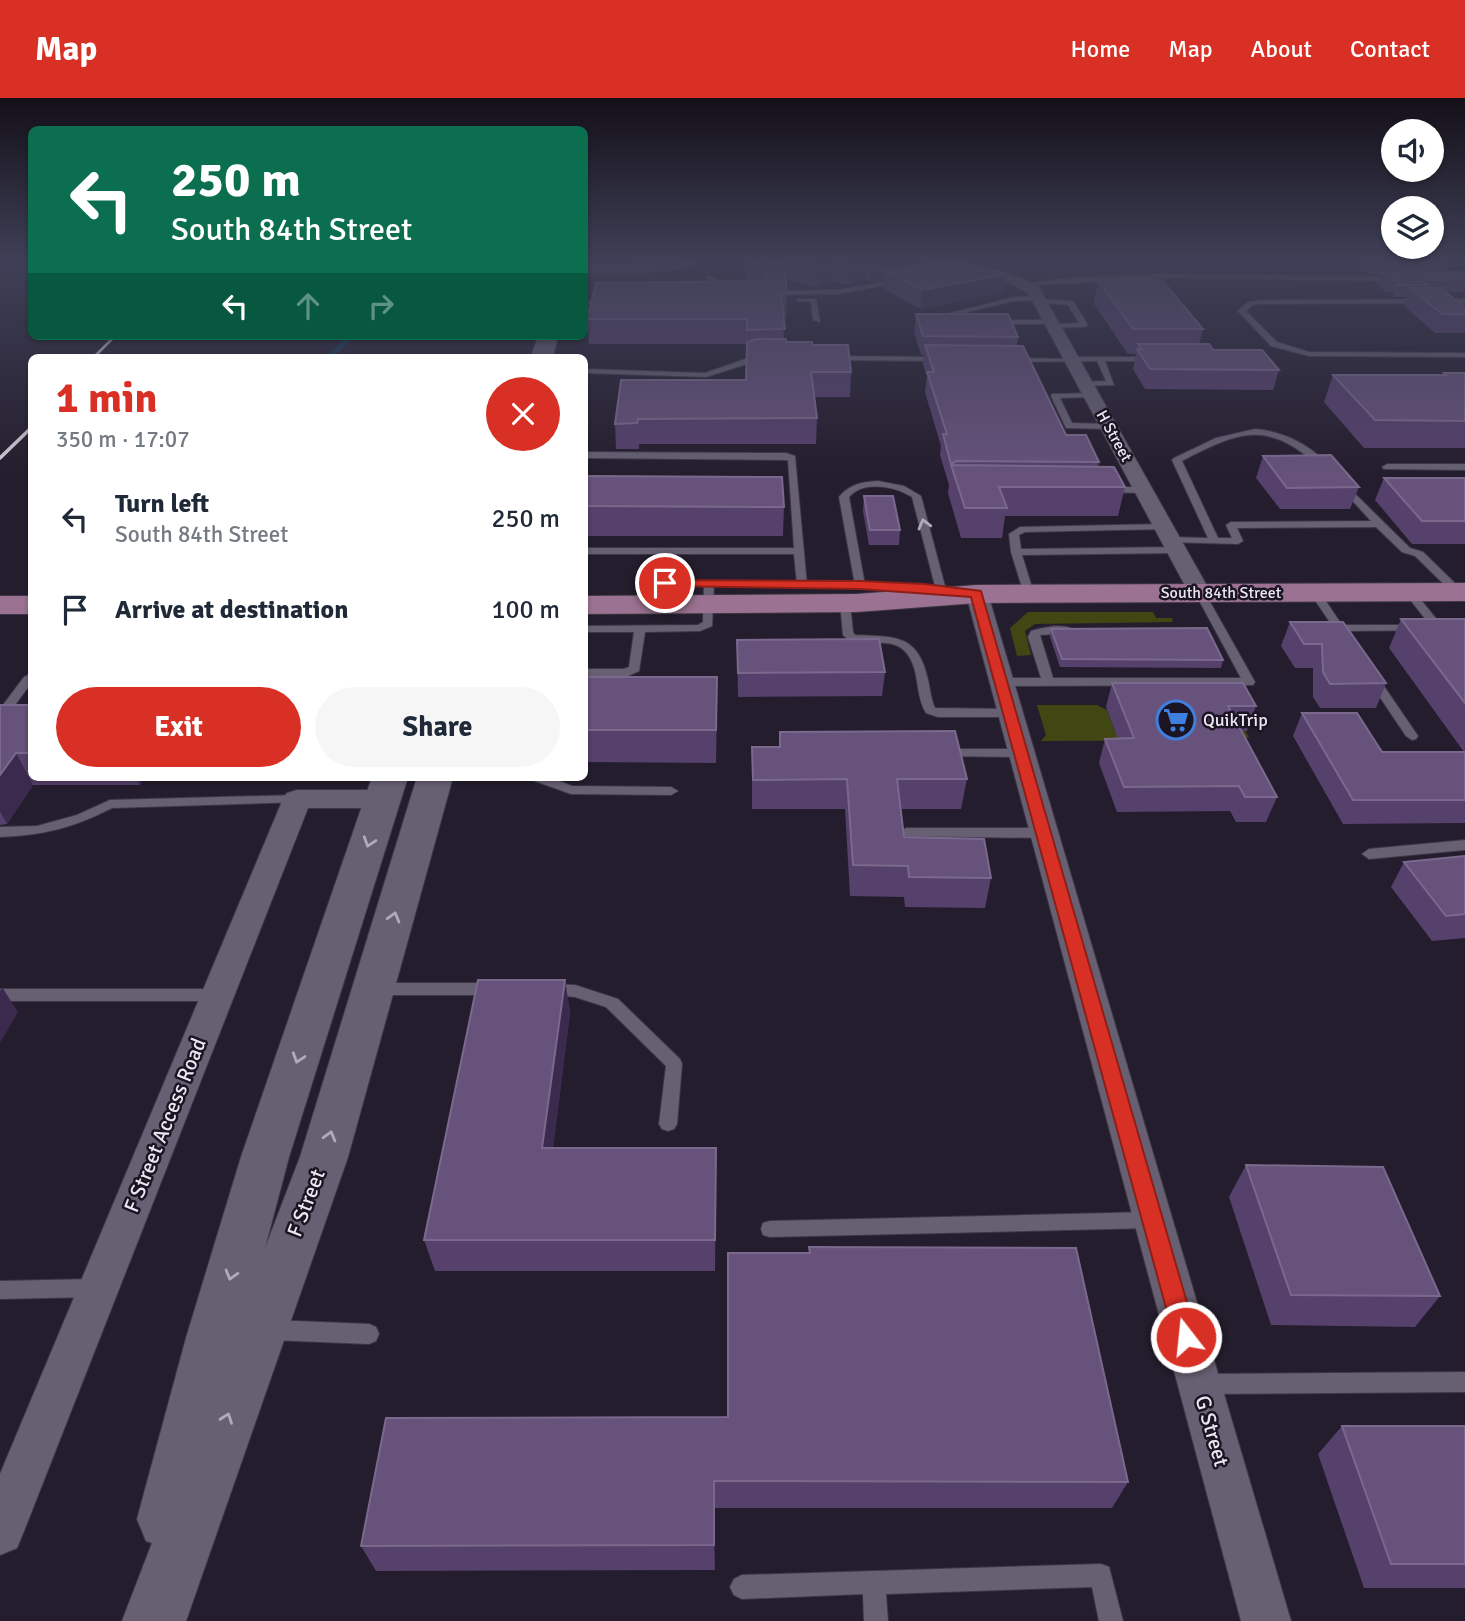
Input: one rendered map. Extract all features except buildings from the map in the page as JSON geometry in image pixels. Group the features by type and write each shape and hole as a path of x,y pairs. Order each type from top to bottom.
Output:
{"main road":[{"path":"0,582 28,582"},
{"name":"South 84th Street","path":"588,583 709,594 853,594 941,590 977,594"},
{"name":"South 84th Street","path":"588,605 802,585 913,601 977,594 1461,592"},
{"path":"0,605 28,605"}],"street":[{"name":"H Street","path":"1058,333 1200,593"},
{"name":"G Street","path":"977,594 1266,1621"},
{"name":"F Street","path":"154,1621 324,1157 434,781"},
{"path":"142,1621 213,1338 261,1170 386,788 297,799"},
{"name":"F Street Access Road","path":"0,1531 297,799"}],"lane":[{"path":"1264,333 1274,344 1310,354 1465,355"},
{"path":"588,372 706,375 754,358 768,358"},
{"path":"824,358 957,359"},
{"path":"1100,359 1111,383 1055,396 1069,426 1108,427"},
{"path":"997,360 1168,359"},
{"path":"1215,541 1177,460 1234,432 1287,436 1313,454 1406,550 1419,554 1461,592"},
{"path":"588,455 792,458 802,585"},
{"path":"1387,467 1465,467"},
{"path":"941,590 916,496 903,487 891,485 849,489 844,497 853,594 848,633 852,638 893,640 917,655 930,710 948,713 1006,698 1048,682 1249,682 1200,593"},
{"path":"1089,489 1143,490"},
{"path":"1029,594 1016,552 1014,534 1023,528 1170,539 1238,541 1231,525 1379,524"},
{"path":"1016,552 1170,539"},
{"path":"588,551 799,551"},
{"path":"1409,592 1438,628"},
{"path":"1315,593 1354,650"},
{"path":"588,629 700,628 708,624 709,594"},
{"path":"588,673 626,673 635,668 640,628"},
{"path":"1339,628 1450,630"},
{"path":"1048,682 1035,633 1046,630 1086,630"},
{"path":"1207,630 1220,630"},
{"path":"1368,671 1412,736"},
{"path":"0,717 28,680"},
{"path":"924,753 1021,753"},
{"path":"547,781 570,790 671,791"},
{"path":"0,832 37,831 82,818 110,804 297,799"},
{"path":"906,833 1044,833"},
{"path":"1369,854 1465,845"},
{"path":"373,989 511,989"},
{"path":"536,990 575,991 612,1003 674,1064 668,1125"},
{"path":"0,995 219,995"},
{"path":"770,1229 1152,1220"},
{"path":"0,1290 99,1288"},
{"path":"259,1330 369,1334"},
{"path":"1199,1384 1465,1381"},
{"path":"741,1587 1101,1574 1111,1621"},
{"path":"874,1581 876,1621"}],"green space":[{"path":"1028,612 1153,612 1156,618 1172,618 1173,622 1035,624 1025,631 1031,655 1017,656 1010,628"},
{"path":"1037,705 1097,705 1107,710 1115,731 1245,731 1249,737 1242,740 1041,741 1046,735"}],"waterway":[{"path":"332,354 348,340"}],"railway":[{"path":"97,354 111,340"},
{"path":"0,458 28,431"}],"place":[{"name":"QuikTrip","path":"1176,720"}],"route":[{"path":"665,583 860,585 977,594 1186,1337"}]}
